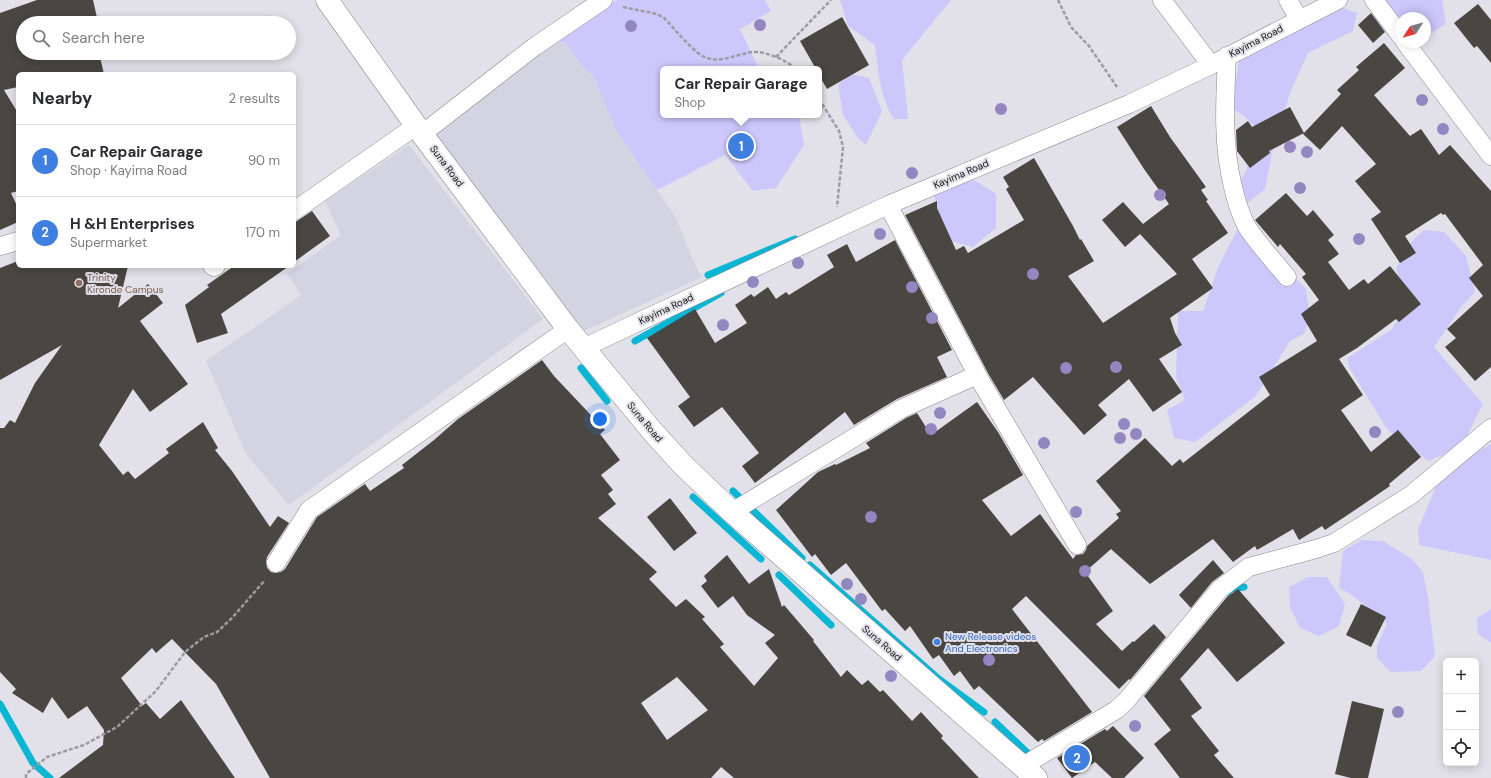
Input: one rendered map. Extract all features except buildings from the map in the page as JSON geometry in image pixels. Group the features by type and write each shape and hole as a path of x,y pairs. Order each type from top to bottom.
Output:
{"street":[{"name":"Suna Road","path":"326,0 420,130 568,329 653,432 682,464 732,512 1030,772"},
{"path":"1162,0 1219,60 1228,167 1235,196 1240,212 1248,227 1286,277"},
{"path":"1288,0 1299,19"},
{"name":"Kayima Road","path":"583,348 845,225 1129,104 1338,0"},
{"path":"1374,0 1395,28"},
{"path":"296,210 420,130 534,47 601,1"},
{"path":"1410,48 1491,156"},
{"path":"888,206 977,375 1077,545"},
{"path":"0,246 16,242"},
{"path":"276,563 309,510 568,329"},
{"path":"732,512 901,409 977,375"},
{"path":"1030,772 1116,710 1126,701 1140,687 1220,589 1241,572 1249,567 1334,543 1411,495 1491,428"}],"path":[{"path":"776,57 831,0"},
{"path":"1058,0 1071,27 1089,46 1129,104"},
{"path":"601,1 664,18 702,56 716,60 753,52 776,57 793,66"},
{"path":"822,104 839,131 843,147 836,205 845,225"},
{"path":"26,778 26,774 47,757 84,745 117,727 156,691 185,652 204,637 217,632 232,618 257,590 276,563"}],"shaded area":[{"path":"617,0 765,0 771,11 740,29 758,66 660,66 660,118 800,118 804,145 776,188 753,191 725,155 657,190 615,128 592,74 585,70 565,42 552,43"},
{"path":"840,0 951,0 902,60 908,119 894,119 889,111 880,84 875,45 848,26"},
{"path":"1370,0 1442,0 1446,24 1431,33 1431,12 1395,12 1395,38 1389,37 1375,20"},
{"path":"1337,6 1357,13 1353,31 1308,53 1290,93 1273,148 1265,189 1246,204 1239,182 1246,171 1258,130 1245,117 1231,107 1240,56"},
{"path":"565,42 585,70 592,74 615,128 676,218 696,267 702,277 580,333 427,133 543,45"},
{"path":"851,74 869,78 882,111 866,145 858,138 843,115 838,84"},
{"path":"409,145 543,319 289,505 246,454 206,361 301,295 287,274 341,235 325,201"},
{"path":"968,176 996,194 996,228 973,247 946,240 934,195"},
{"path":"1241,223 1262,242 1306,289 1310,318 1304,334 1290,341 1256,396 1195,442 1174,438 1167,410 1185,400 1176,377 1178,311 1203,311 1219,265"},
{"path":"1424,230 1444,232 1466,256 1475,292 1462,306 1434,347 1483,404 1461,448 1428,461 1387,429 1350,369 1347,358 1391,330 1409,302 1396,269 1412,241"},
{"path":"1491,444 1491,560 1419,545 1418,530 1436,486 1470,456"},
{"path":"1361,540 1383,541 1412,559 1423,572 1428,598 1435,656 1421,671 1391,672 1377,658 1377,646 1387,623 1349,593 1339,588 1343,551"},
{"path":"1308,577 1327,577 1345,604 1339,626 1319,636 1300,628 1290,607 1289,587"},
{"path":"1491,608 1491,643 1478,634 1477,618"}],"waterway":[{"path":"708,275 795,239"},
{"path":"635,341 721,293"},
{"path":"581,368 607,401"},
{"path":"733,491 802,558"},
{"path":"693,497 761,559"},
{"path":"810,565 939,679 984,712"},
{"path":"779,575 831,625"},
{"path":"1228,592 1231,589 1244,587"},
{"path":"0,704 33,763 50,778"},
{"path":"995,722 1034,759"}],"place":[{"name":"Car Repair Garage","path":"741,146"},
{"name":"Trinity Kironde Campus","path":"79,283"},
{"name":"New Release videos And Electronics","path":"937,642"},
{"name":"H &H Enterprises","path":"1077,758"}]}
